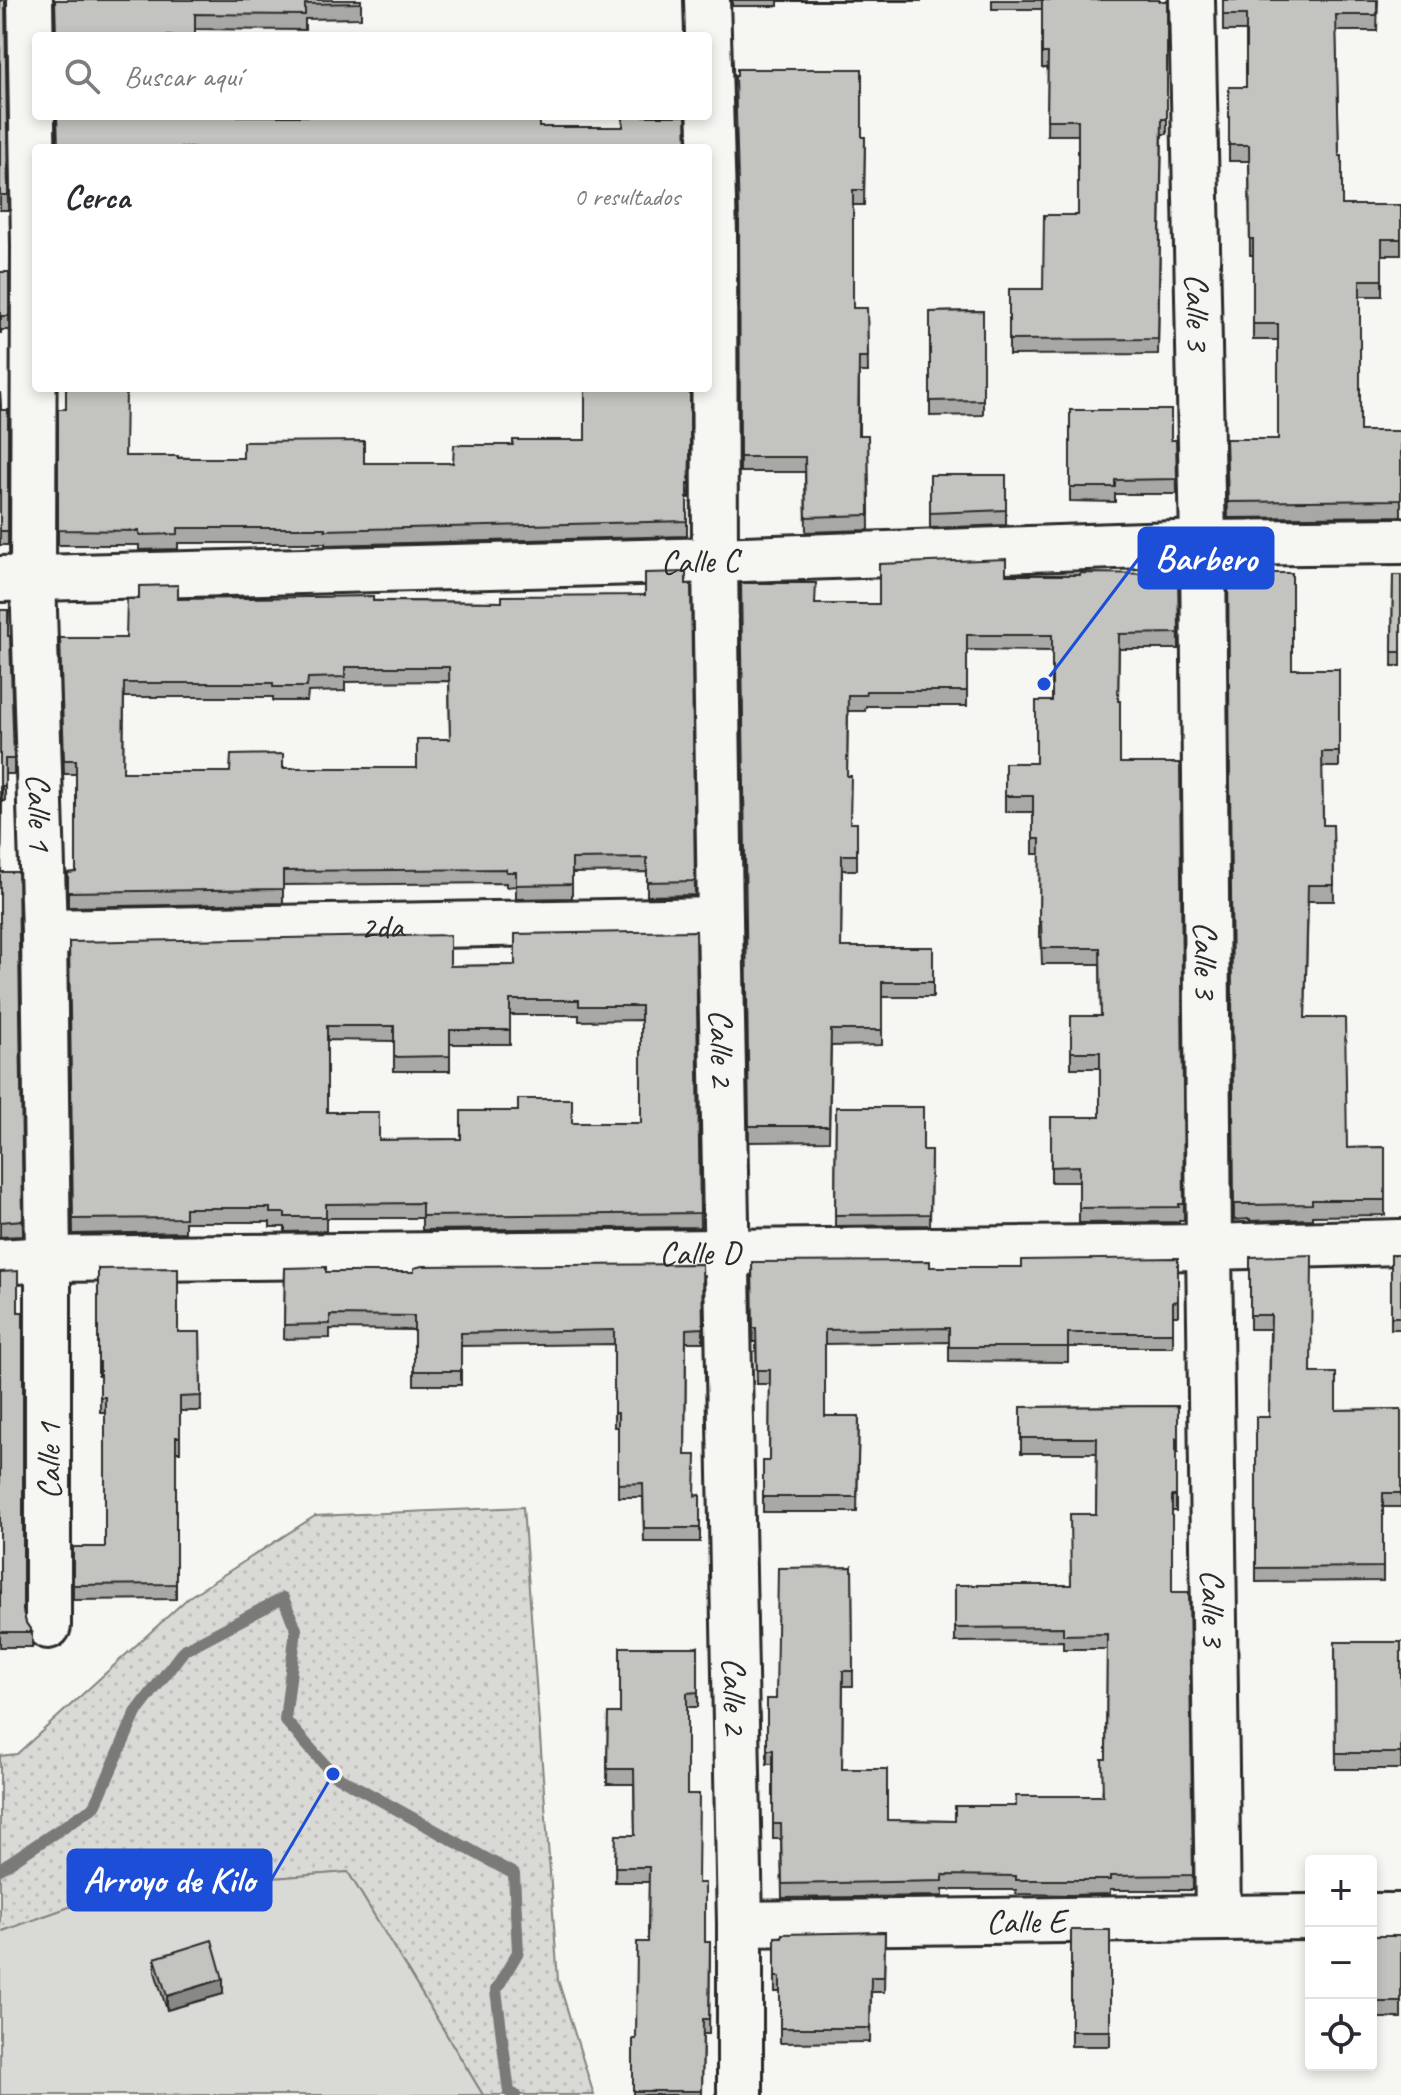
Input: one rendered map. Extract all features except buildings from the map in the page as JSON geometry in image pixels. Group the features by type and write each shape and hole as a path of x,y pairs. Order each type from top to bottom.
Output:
{"street":[{"name":"Calle 1","path":"30,0 16,578 44,932 48,1626"},
{"name":"Calle 2","path":"707,0 708,32"},
{"name":"Calle 3","path":"1192,0 1203,543 1218,1918"},
{"name":"Calle 2","path":"709,120 709,144"},
{"name":"Calle 2","path":"712,316 720,920 740,1924 740,2095"},
{"name":"Calle C","path":"16,578 715,560 1203,543 1401,541"},
{"name":"2da","path":"44,932 720,920"},
{"name":"Calle D","path":"0,1262 1401,1242"},
{"path":"1377,1916 1401,1916"},
{"name":"Calle E","path":"740,1924 1305,1917"}],"shaded area":[{"path":"523,1507 558,1980 594,2095 483,2095 348,1872 115,1891 0,1932 0,1756 17,1754 189,1597 315,1516"},
{"path":"348,1872 483,2095 0,2095 0,1932 114,1891"}],"waterway":[{"path":"0,1869 95,1806 136,1713 184,1650 283,1598 296,1629 285,1720 333,1774 514,1874 518,1952 496,1990 509,2092 515,2095"}],"place":[{"name":"Barbero","path":"1044,684"},
{"name":"Arroyo de Kilo","path":"333,1774"}]}
